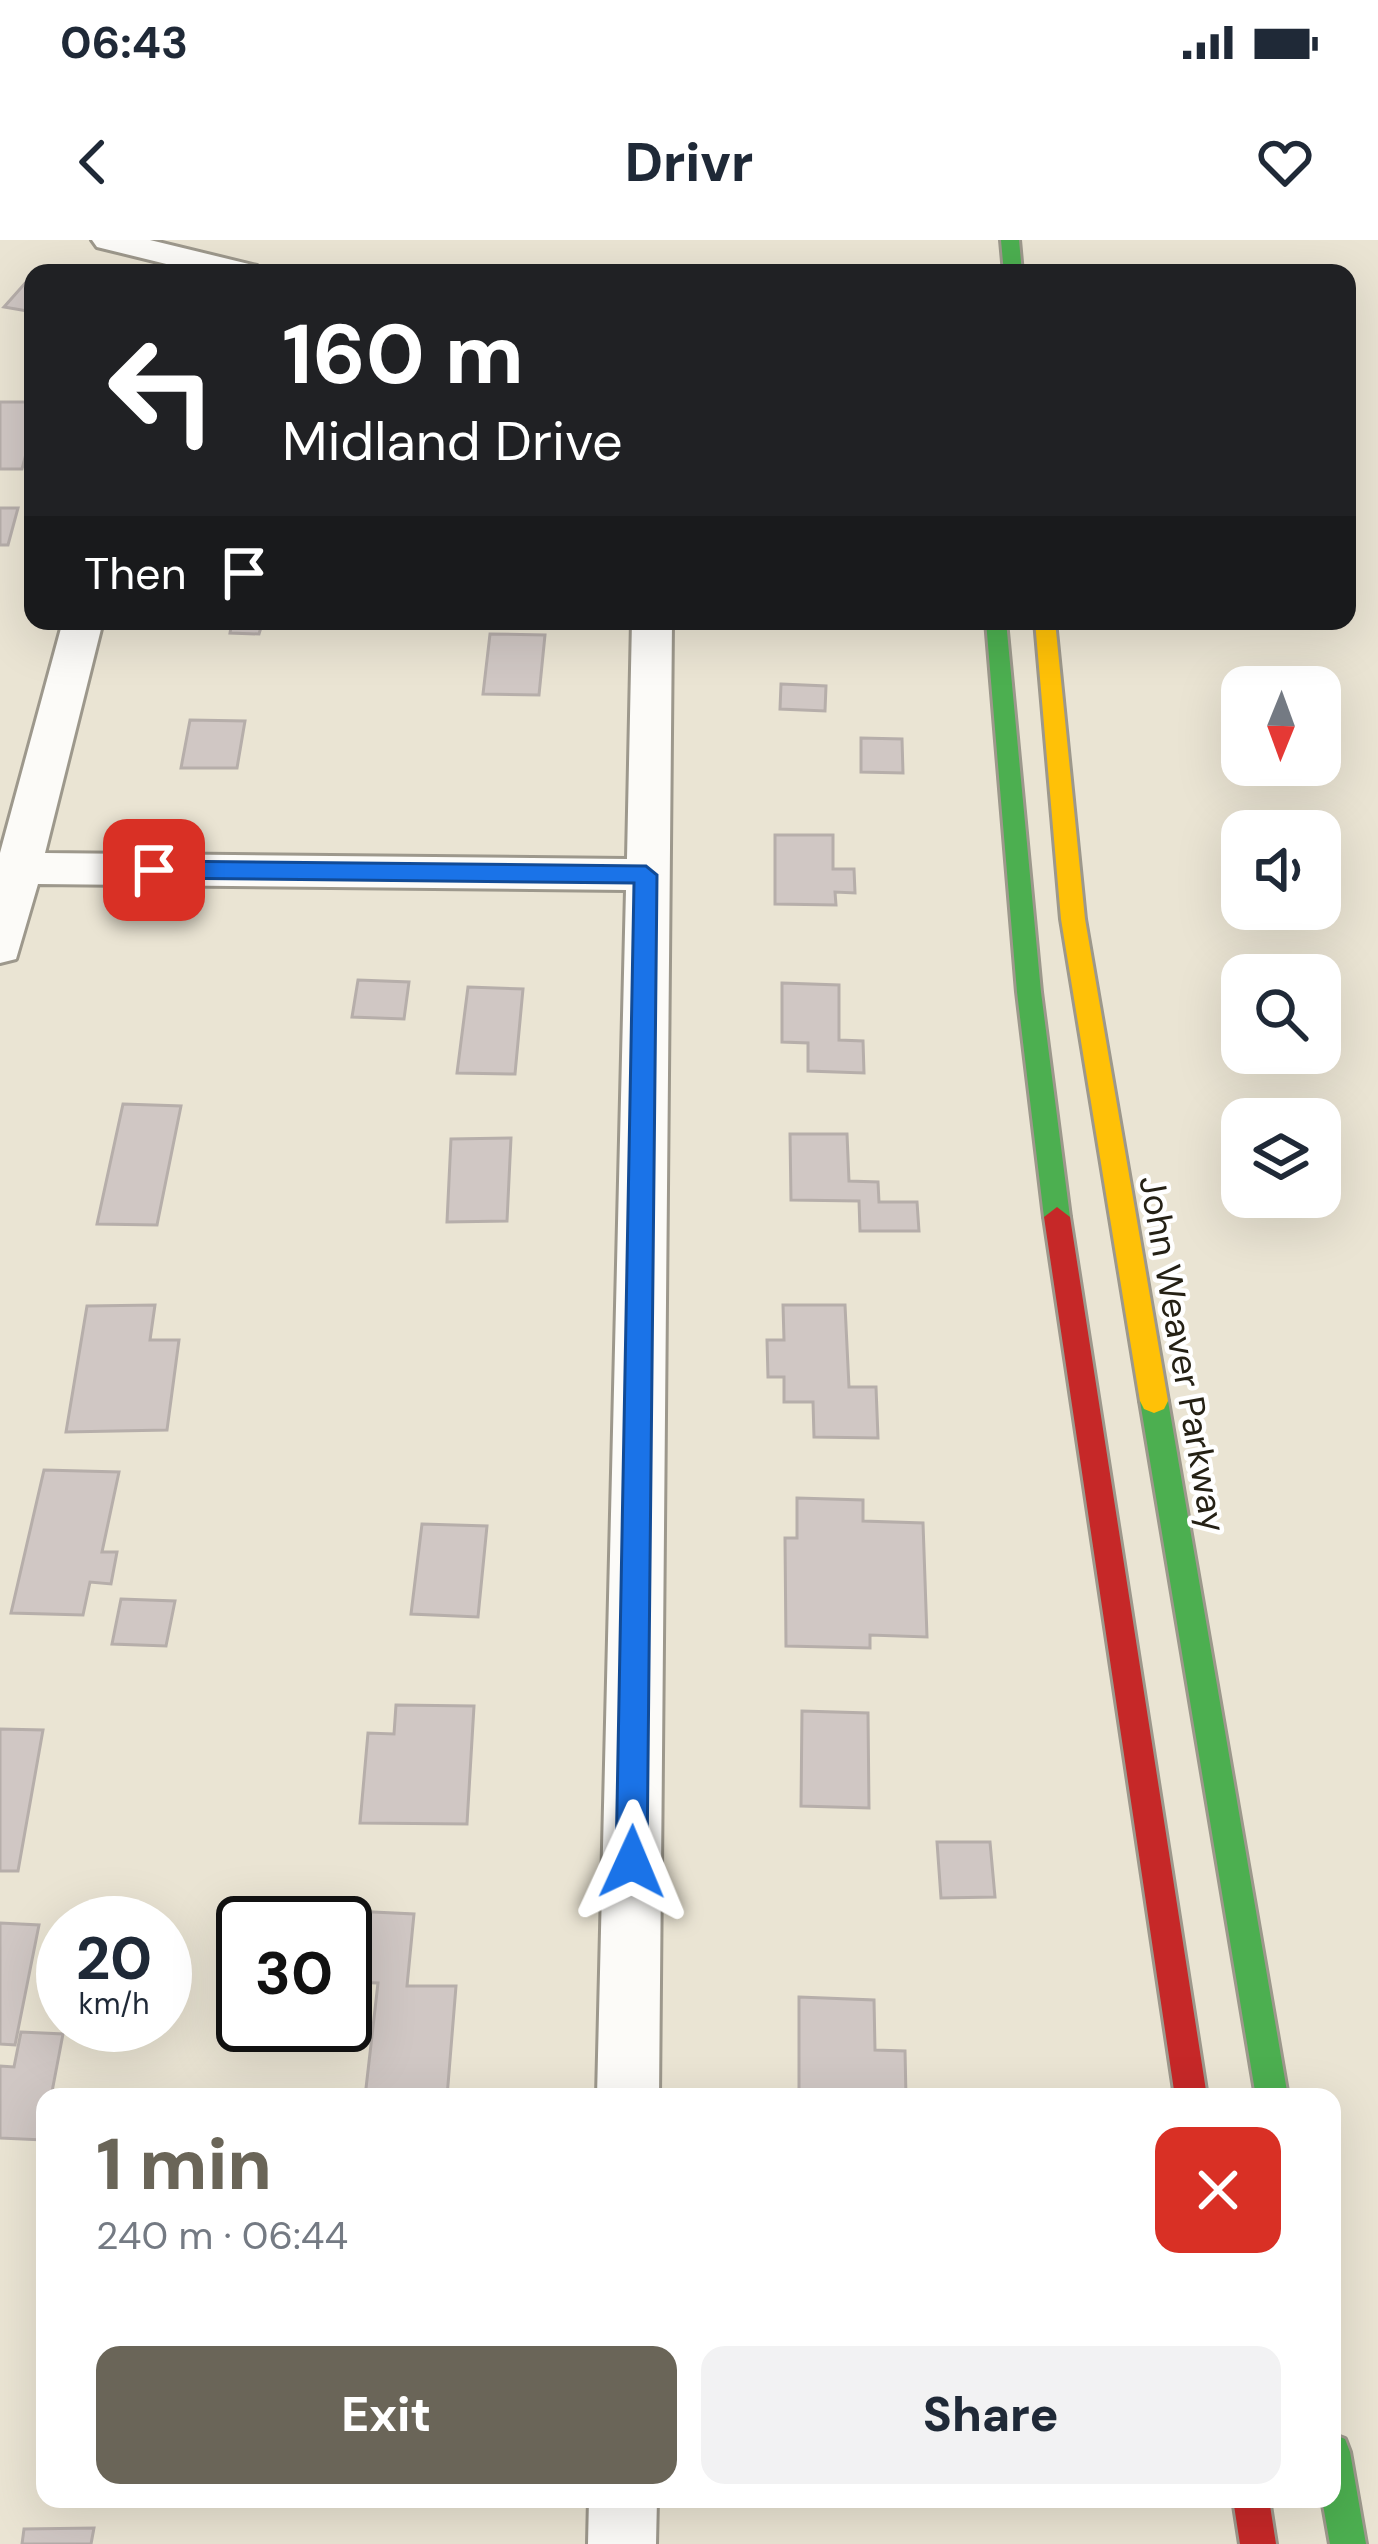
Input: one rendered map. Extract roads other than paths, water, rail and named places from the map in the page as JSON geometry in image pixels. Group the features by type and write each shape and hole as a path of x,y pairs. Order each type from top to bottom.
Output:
{"main road":[{"path":"997,630 1011,852 1035,1060 1190,2088"},
{"name":"John Weaver Parkway","path":"1046,630 1073,919 1270,2088"},
{"path":"1341,2504 1348,2544"},
{"path":"1252,2508 1258,2544"}],"street":[{"path":"109,240 170,264"},
{"path":"0,947 10,868 80,630"},
{"path":"628,2088 652,630"},
{"path":"10,868 646,875"},
{"path":"622,2508 622,2544"}]}
